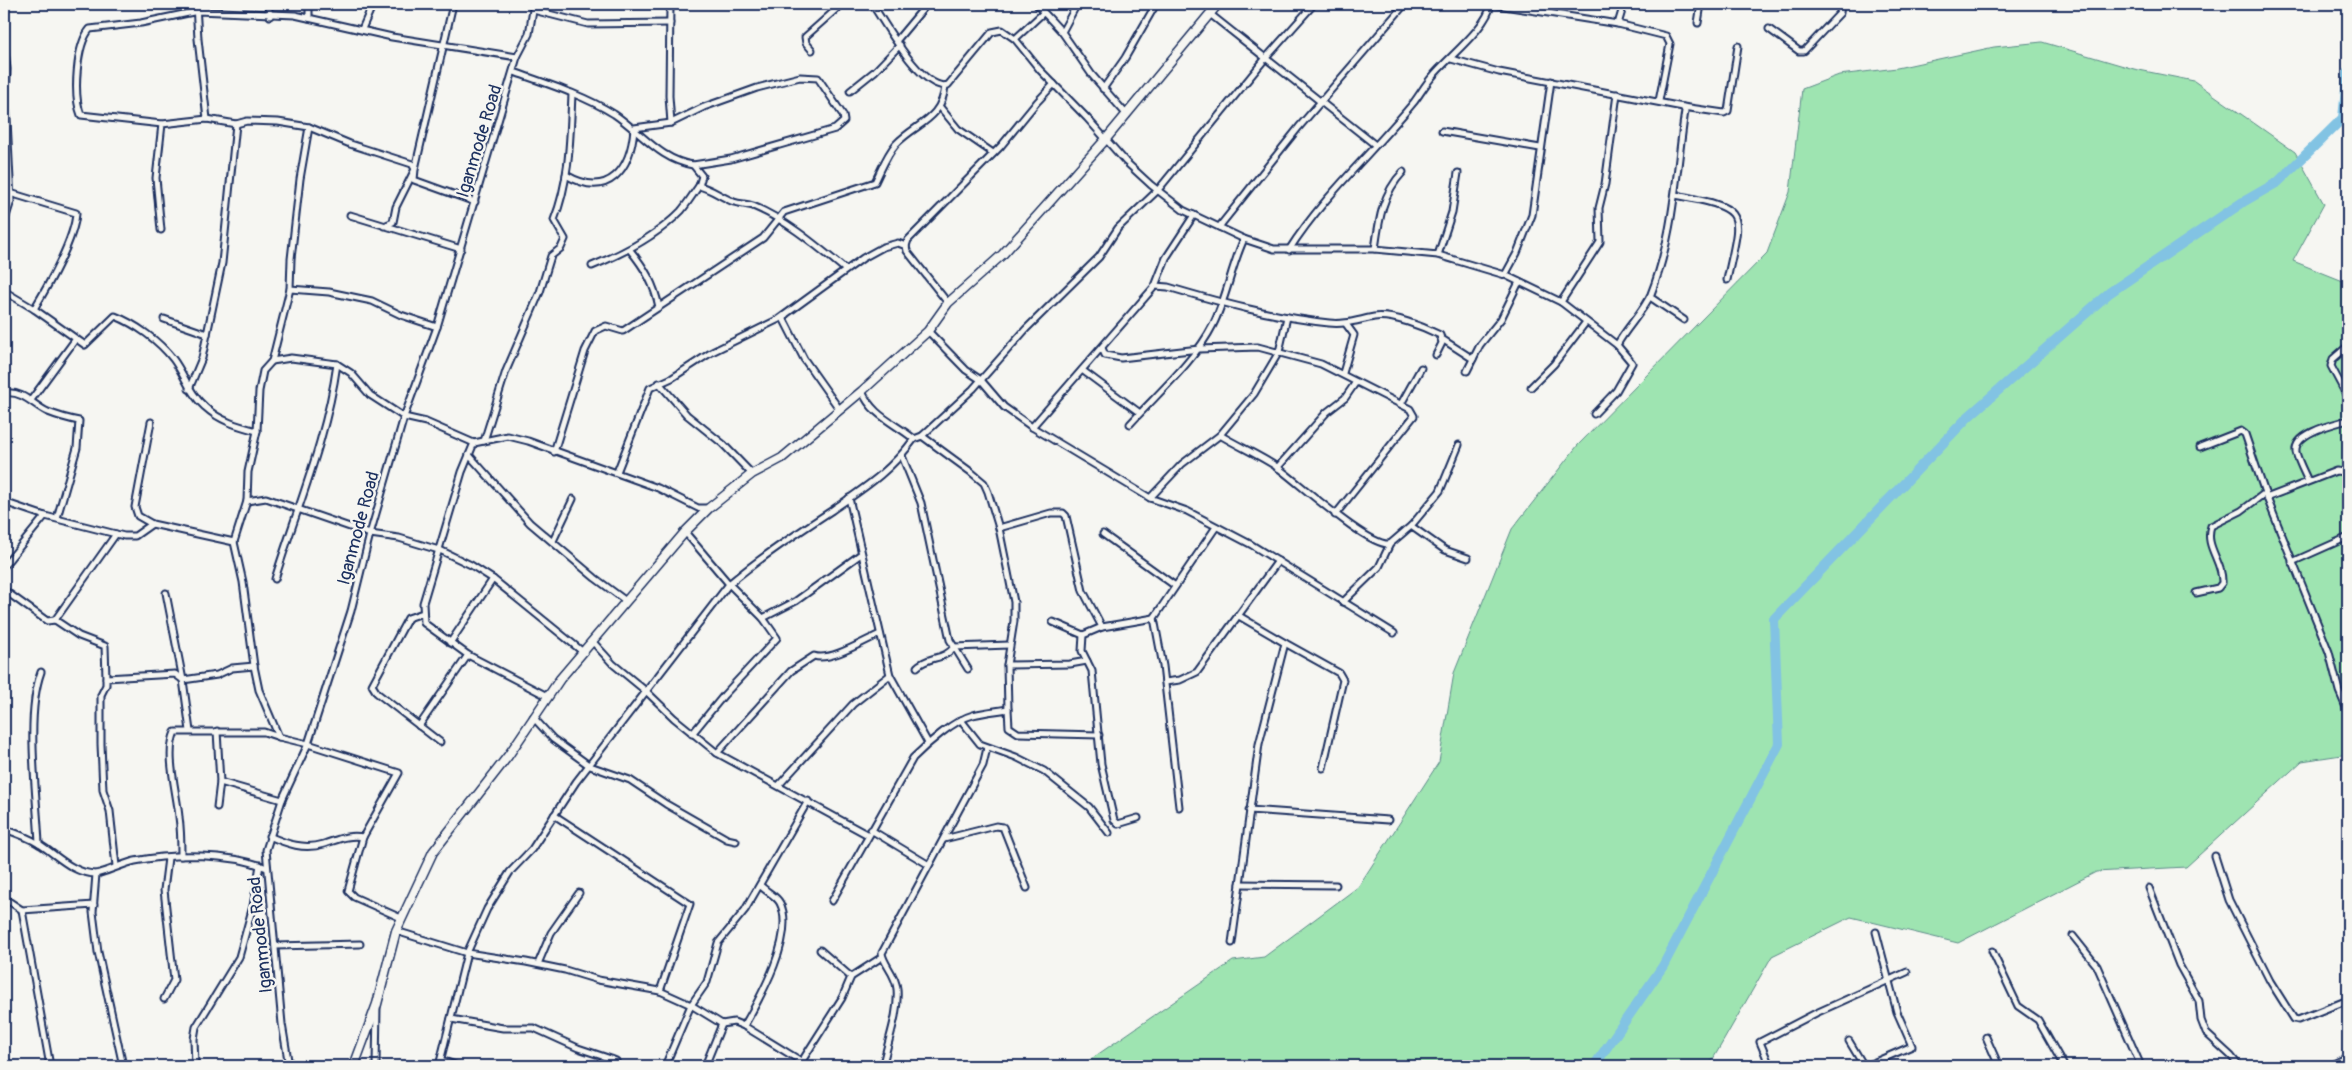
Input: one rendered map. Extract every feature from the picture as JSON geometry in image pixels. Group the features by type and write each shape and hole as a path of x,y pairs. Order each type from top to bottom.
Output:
{"street":[{"path":"4,24 6,4"},
{"path":"196,4 207,119"},
{"path":"268,4 270,16"},
{"path":"309,4 309,18"},
{"path":"362,29 373,4"},
{"path":"453,4 445,44 424,125 414,180 475,202"},
{"path":"670,4 671,123"},
{"path":"812,50 806,43 805,37 842,4"},
{"path":"872,4 911,62 931,83 945,86"},
{"path":"850,91 875,71 927,4"},
{"path":"1036,4 1062,32 1104,89 1127,115"},
{"path":"1062,32 1077,4"},
{"path":"1104,89 1125,58 1156,4"},
{"path":"354,1066 377,1004 396,931 433,852 508,756 547,696 685,532 710,508 752,474 782,458 862,391 928,331 948,303 1003,254 1127,115 1172,57 1218,4"},
{"path":"439,1066 467,953 487,909 510,872 532,849 590,766 729,584 752,564 866,488 902,456 914,439 922,436 950,413 1026,329 1098,257 1118,228 1158,190 1265,59 1314,4"},
{"path":"1218,227 1320,103 1405,4"},
{"path":"1289,250 1310,218 1374,144 1414,102 1433,76 1450,59 1488,13 1491,4 1618,24 1666,36 1669,41 1659,101"},
{"path":"1618,24 1624,4"},
{"path":"1698,23 1701,4"},
{"path":"1769,29 1799,51 1804,50 1840,13 1841,4"},
{"path":"533,7 588,24 670,23"},
{"name":"Iganmode Road","path":"289,1066 267,868 266,850 269,836 282,800 308,744 350,611 404,417 438,327 517,57 529,34 533,7"},
{"path":"415,169 412,164 350,144 309,127 247,120 236,124 207,119 162,124 81,115 76,83 83,37 90,29 141,23 198,11 270,16 295,15 428,44 445,44 517,57"},
{"path":"1015,38 1043,13"},
{"path":"1210,14 1374,144"},
{"path":"554,452 592,334 606,326 623,331 763,238 784,212 874,182 896,145 922,125 940,107 944,101 945,86 992,32 1002,30 1015,38 1040,70 1126,162 1158,190 1194,215 1218,227 1244,239 1274,249 1375,249 1438,255 1505,275 1561,302 1617,345 1632,363 1616,390 1594,414"},
{"path":"4,42 8,69 5,108 11,201 4,223"},
{"path":"1450,59 1474,66 1683,107 1724,112 1728,111 1738,46"},
{"path":"514,72 596,104 634,128 660,152 676,163 693,166 731,159 835,129 844,121 843,115 818,78 800,77 757,88 712,104 671,123 634,128"},
{"path":"1505,275 1521,244 1532,215 1551,81"},
{"path":"948,303 907,251 908,240 1001,146 1036,102 1054,84"},
{"path":"484,441 506,371 540,292 551,256 562,248 565,239 554,220 563,198 572,94"},
{"path":"1561,302 1600,242 1599,208 1605,184 1617,94"},
{"path":"940,107 958,129 992,153"},
{"path":"1617,345 1650,297 1662,259 1676,195 1676,166 1685,111 1683,107"},
{"path":"161,230 156,178 162,124"},
{"path":"189,389 202,358 222,263 236,124"},
{"path":"279,737 259,690 243,582 234,542 247,501 248,472 257,431 262,371 272,361 290,289 291,259 300,179 309,127"},
{"path":"566,175 582,184 605,183 622,170 632,147 634,128"},
{"path":"1442,131 1540,148"},
{"path":"592,266 630,250 680,211 698,186 702,176 693,166"},
{"path":"384,226 393,222 396,207 415,169"},
{"path":"1375,249 1385,199 1392,184 1403,172"},
{"path":"1438,255 1452,212 1458,173"},
{"path":"698,186 711,188 733,201 752,206 778,220 807,238 846,270"},
{"path":"10,194 76,213 75,226 47,288 34,309"},
{"path":"1676,195 1722,204 1730,209 1734,215 1737,224 1727,280"},
{"path":"350,215 461,249"},
{"path":"1032,427 1155,286 1166,258 1194,215"},
{"path":"1130,424 1198,349 1212,326 1222,304 1234,262 1244,239"},
{"path":"617,472 650,388 672,378 712,352 786,314 846,270 891,243 906,246"},
{"path":"630,250 651,281 659,307"},
{"path":"1467,371 1480,345 1501,319 1519,282"},
{"path":"1155,286 1168,287 1222,304 1287,317 1346,324 1375,317 1393,318 1436,333 1473,359"},
{"path":"290,289 328,292 372,300 401,315 438,327"},
{"path":"4,291 34,309 74,340 86,345 115,316 124,319 152,339 173,360 189,389 205,408 236,426 257,431"},
{"path":"1650,297 1684,320"},
{"path":"786,314 784,320 804,359 840,410"},
{"path":"1150,498 1182,464 1220,435 1254,394 1279,352 1287,317"},
{"path":"164,319 208,334"},
{"path":"1531,387 1554,364 1586,322"},
{"path":"1343,373 1354,335 1346,324"},
{"path":"928,331 966,370 981,380 1004,407 1032,427 1150,498 1187,511 1278,561 1394,633"},
{"path":"1436,354 1442,339"},
{"path":"31,400 74,340"},
{"path":"2348,346 2332,360 2330,366 2348,398"},
{"path":"1102,348 1105,356 1114,358 1198,349 1258,347 1299,356 1343,373 1356,382 1410,408 1414,416 1335,515"},
{"path":"272,361 291,358 337,364 351,373 370,395 404,417 426,422 474,443 508,436 617,472 676,495 698,508 710,508"},
{"path":"275,579 319,447 333,391 337,364"},
{"path":"1401,404 1421,368"},
{"path":"1082,370 1140,413"},
{"path":"1277,468 1328,412 1345,398 1356,382"},
{"path":"659,383 687,415 723,444 752,474"},
{"path":"862,391 868,404 885,420 914,439"},
{"path":"4,395 12,392 31,400 46,412 79,421 76,448 57,518"},
{"path":"2308,481 2296,452 2296,445 2300,439 2317,430 2348,420"},
{"path":"151,422 135,507 138,516 152,524 234,542"},
{"path":"2200,447 2241,431 2245,434 2266,495 2329,652 2339,691 2348,712"},
{"path":"1220,435 1277,468 1335,515 1379,542 1390,544"},
{"path":"922,436 971,472 984,484 999,528 1014,602 1014,621 1007,666 1009,727 1018,733 1100,735"},
{"path":"424,623 423,603 474,443"},
{"path":"1343,602 1379,568 1390,544 1411,526 1440,491 1459,445"},
{"path":"469,455 530,523 595,578 626,601"},
{"path":"902,456 921,503 950,640 968,669"},
{"path":"2196,593 2218,588 2222,583 2221,566 2209,540 2211,526 2241,511 2266,495 2348,468"},
{"path":"2342,471 2348,476"},
{"path":"247,501 266,498 370,534 399,538 439,551 471,565 493,579 583,652"},
{"path":"850,498 861,554 890,675 928,743"},
{"path":"553,541 573,500"},
{"path":"4,502 45,516 130,537 152,524"},
{"path":"999,528 1051,513 1063,513 1066,516 1083,590 1102,628"},
{"path":"4,566 45,516"},
{"path":"1411,526 1445,550 1468,558"},
{"path":"1179,807 1172,763 1165,682 1154,618 1174,585 1216,527"},
{"path":"685,532 729,584 763,618 776,638 724,695 692,734"},
{"path":"55,620 116,534"},
{"path":"1103,534 1174,585"},
{"path":"2292,562 2348,536"},
{"path":"763,618 796,601 861,554"},
{"path":"1165,682 1180,680 1197,672 1278,561"},
{"path":"450,643 493,579"},
{"path":"4,590 47,621 55,620 79,636 105,646 106,685 101,695 101,744 104,800 110,811 116,866"},
{"path":"166,593 183,680 190,731"},
{"path":"422,613 408,618 372,685 377,693 440,742"},
{"path":"412,616 468,655 547,696"},
{"path":"1239,616 1339,673 1343,680 1323,768"},
{"path":"1053,622 1083,635 1102,628 1154,618"},
{"path":"717,753 791,671 814,656 822,659 831,657 880,634"},
{"path":"1083,635 1081,643 1092,671 1100,735 1101,764 1115,822 1118,824 1138,818"},
{"path":"593,642 613,664 647,692 692,734 717,753 929,865"},
{"path":"1232,942 1265,716 1285,643"},
{"path":"917,667 928,660 945,655 954,647 1009,645"},
{"path":"419,726 468,655"},
{"path":"1007,666 1070,664 1087,661"},
{"path":"106,678 175,674 183,680 217,675 232,668 254,666"},
{"path":"39,844 34,696 41,672"},
{"path":"779,785 854,704 890,675"},
{"path":"832,901 869,832 913,758 928,743 961,720 972,715 1008,709"},
{"path":"533,717 553,739 590,766 630,780 666,804 727,838 736,841"},
{"path":"961,720 973,738 987,748 1016,757 1044,771 1089,807 1109,833"},
{"path":"217,731 220,782 217,807"},
{"path":"182,856 180,818 172,773 172,738 175,732 264,732 308,744 399,773 363,836 348,891 354,897 401,918"},
{"path":"802,1061 842,998 851,977 882,957 889,940 983,765 987,748"},
{"path":"220,782 282,800"},
{"path":"665,1066 691,1005 707,982 718,943 745,910 808,801"},
{"path":"1250,810 1388,820"},
{"path":"554,815 690,904 660,991"},
{"path":"944,839 996,826 1003,827 1027,888"},
{"path":"4,829 27,837 75,869 96,874 138,860 182,856 216,857 267,868"},
{"path":"269,836 290,846 305,846 324,844 337,837 363,836"},
{"path":"2216,856 2229,900 2270,981 2294,1019 2298,1020 2343,1002 2348,1002"},
{"path":"164,999 174,980 164,890 168,858"},
{"path":"195,1066 194,1039 196,1027 239,957 253,906 260,865"},
{"path":"96,874 94,905 98,952 123,1066"},
{"path":"1240,884 1336,885"},
{"path":"744,1026 765,991 782,936 783,920 780,903 760,885"},
{"path":"2149,888 2179,965 2199,1001 2201,1020 2206,1033 2239,1066"},
{"path":"538,964 550,933 579,893"},
{"path":"4,898 22,910 94,905"},
{"path":"22,910 50,1066"},
{"path":"396,931 467,953 538,964 598,980 660,991 691,1005 722,1024 734,1022 744,1026 809,1066"},
{"path":"1849,1041 1865,1066 1912,1046 1897,1012 1876,932"},
{"path":"2073,936 2096,966 2141,1066"},
{"path":"275,946 360,944"},
{"path":"820,950 851,977"},
{"path":"1992,951 2018,1006 2038,1020 2064,1066"},
{"path":"882,957 894,973 898,990 884,1060"},
{"path":"1770,1066 1760,1042 1887,979 1907,972"},
{"path":"376,1066 379,1034 377,1004"},
{"path":"451,1019 503,1028 534,1028 578,1048 611,1059 616,1062 617,1066"},
{"path":"705,1066 722,1024"},
{"path":"1986,1037 1999,1066"},
{"path":"2332,1066 2348,1058"},
{"path":"441,1060 458,1066"}],"green space":[{"path":"2042,42 2134,69 2194,81 2295,152 2324,204 2293,261 2348,283 2348,754 2302,761 2186,867 2096,872 1958,943 1851,917 1772,956 1709,1066 1081,1066 1233,961 1264,957 1358,887 1439,762 1454,673 1512,529 1578,445 1767,253 1790,192 1802,89 1839,75 1897,68 1994,47"}],"waterway":[{"path":"1594,1066 1663,966 1779,744 1774,619 1968,417 2109,293 2243,202 2278,182 2343,118 2348,71"}]}
